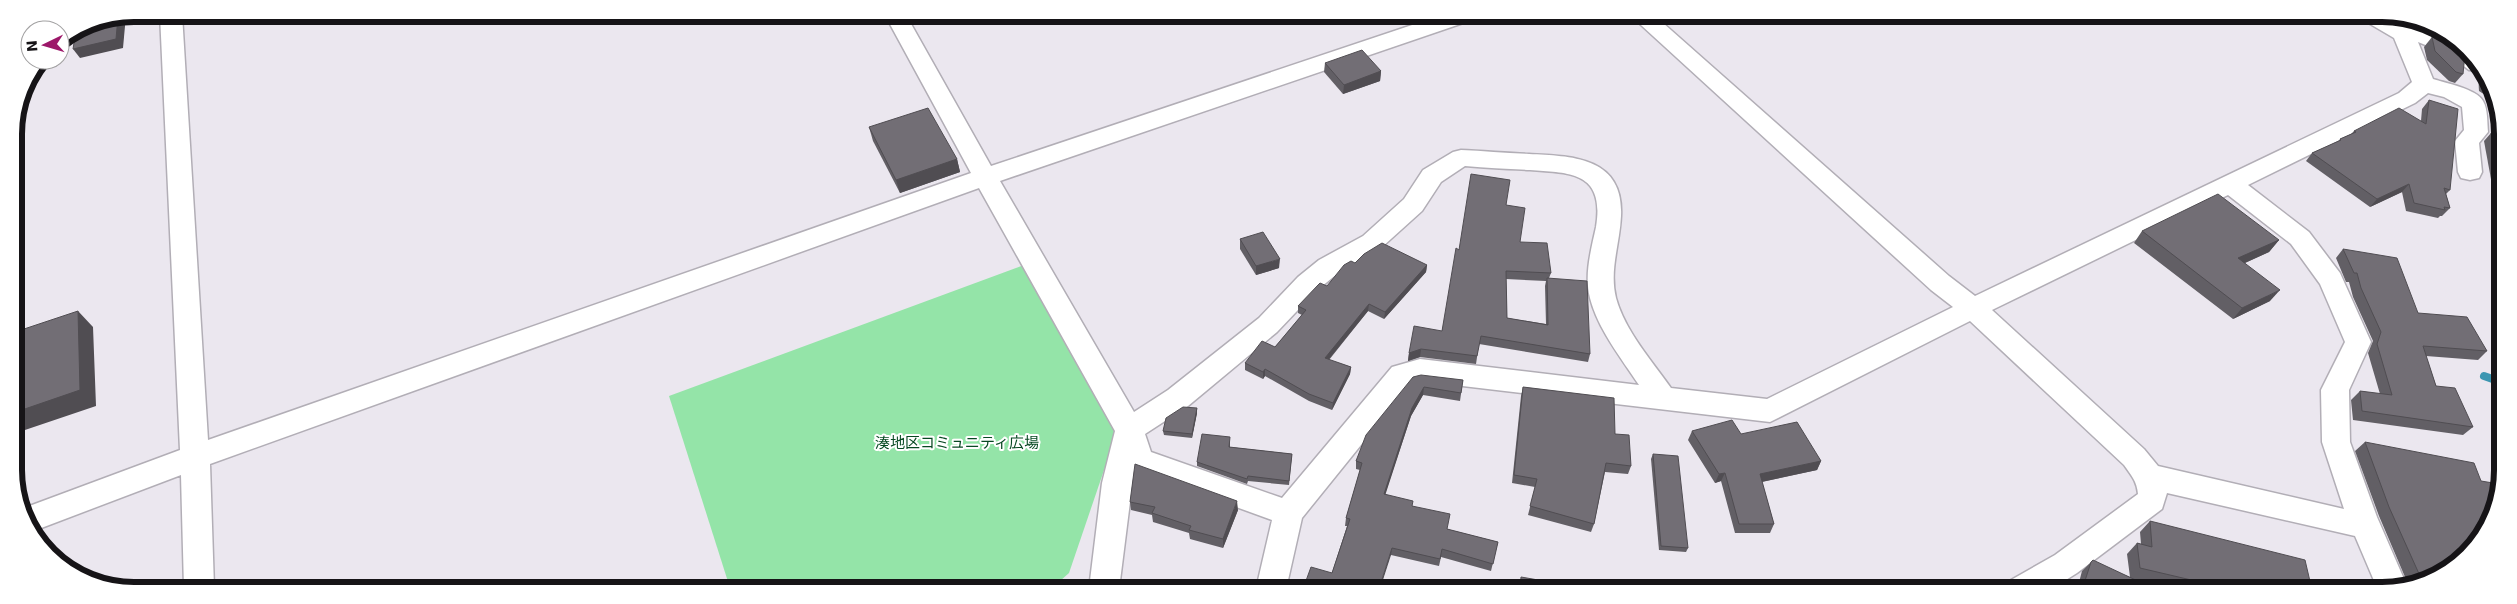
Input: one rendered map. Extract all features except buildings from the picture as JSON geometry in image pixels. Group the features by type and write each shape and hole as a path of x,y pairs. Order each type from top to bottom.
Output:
{"street":[{"path":"172,22 195,457 199,582"},
{"path":"900,22 1129,430 1140,460 1288,513"},
{"path":"33,518 195,457 986,177 1443,22"},
{"path":"1649,22 1940,283 1973,308 2134,457 2149,476 2154,491 2152,500 2066,564 2037,581"},
{"path":"2400,25 2453,48"},
{"path":"2400,25 2424,84"},
{"path":"2424,84 2452,92 2473,103 2476,132 2466,141 2470,172"},
{"path":"1273,581 1288,513 1402,374 1420,370 1770,411 1973,308 2406,98 2424,84"},
{"path":"1105,582 1117,483 1129,430 1178,398 1268,325 1307,284 1328,267 1372,242 1413,205 1432,176 1460,158 1576,165 1590,170 1601,183 1612,204 1599,277 1602,298 1620,331 1664,400"},
{"path":"2230,184 2300,238 2331,280 2358,342 2335,390 2336,442 2362,517 2390,581"},
{"path":"2149,476 2332,519 2358,524 2362,517"}],"green space":[{"name":"湊地区コミュニティ広場","path":"1024,265 1117,432 1069,573 1059,582 728,582 669,396"}],"waterway":[{"path":"2484,376 2494,380"}]}
